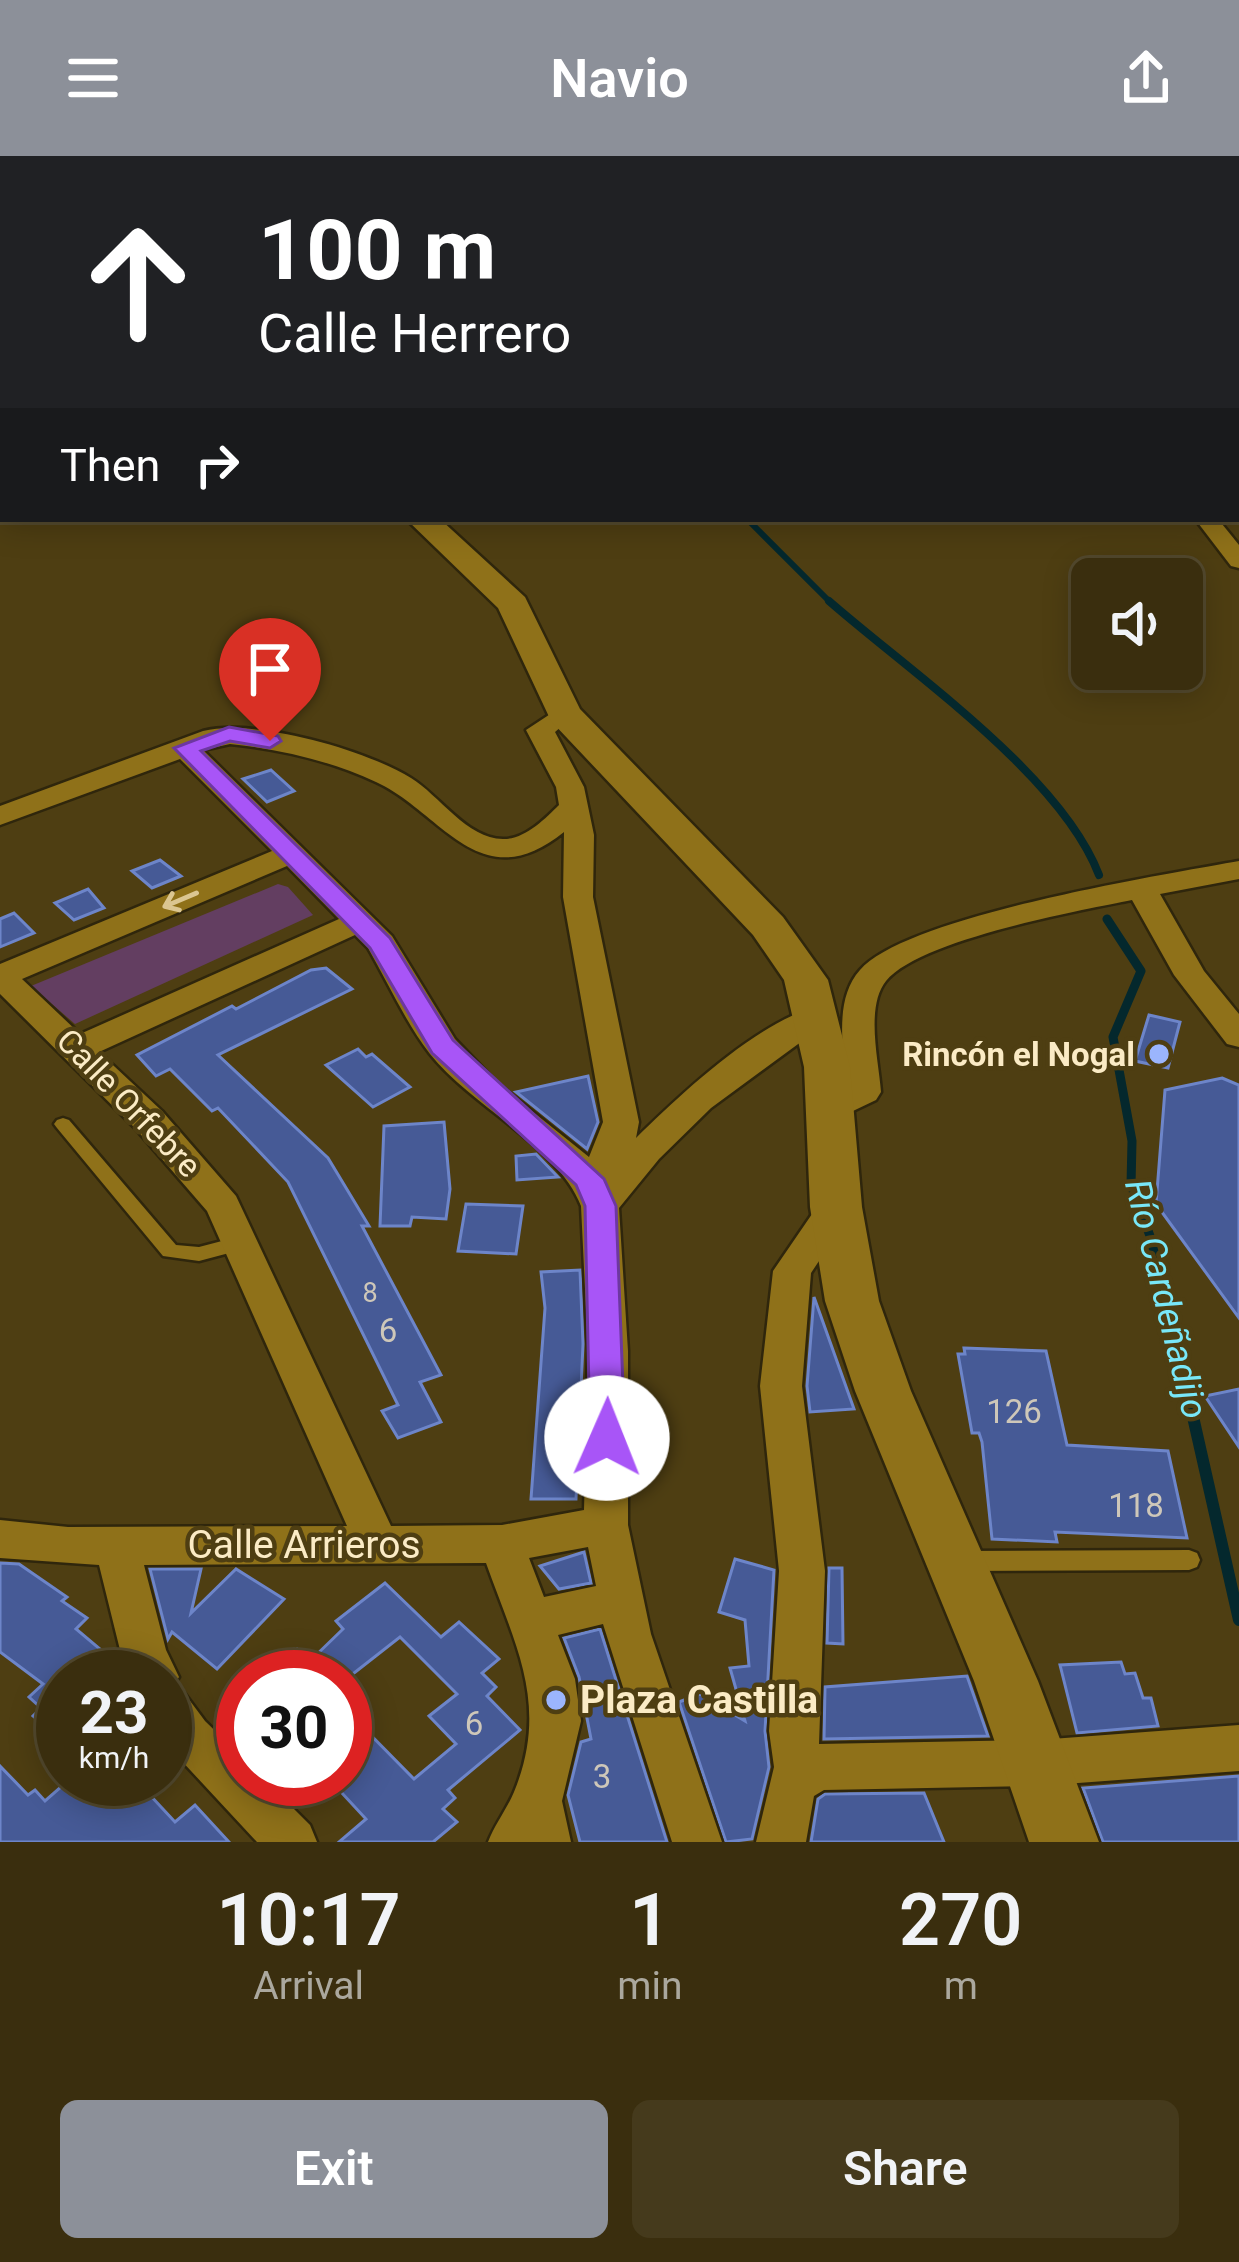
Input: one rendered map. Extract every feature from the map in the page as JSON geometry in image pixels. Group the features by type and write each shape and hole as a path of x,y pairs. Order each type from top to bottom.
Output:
{"main road":[{"path":"425,522 513,604 559,706 768,926 800,968 818,1018 832,1108 843,1264 861,1332 1038,1763 1064,1842"}],"street":[{"path":"1208,522 1239,561"},
{"path":"559,706 540,730 566,775 579,835 578,897 613,1074 620,1138 595,1193 608,1351 606,1525 628,1634 697,1842"},
{"path":"0,816 213,737 246,734 386,776 469,837 491,847 529,843 572,808"},
{"path":"186,748 381,943 442,1046 595,1193"},
{"path":"0,976 288,855"},
{"path":"832,1108 864,1092 861,997 890,957 1089,896 1239,870"},
{"path":"1141,888 1190,975 1235,1025"},
{"path":"77,1049 359,922"},
{"name":"Calle Orfebre","path":"0,976 199,1172 242,1243 378,1546"},
{"path":"595,1193 765,1047 818,1018"},
{"path":"800,1776 793,1731 802,1570 781,1386 792,1271 836,1207"},
{"name":"Calle Arrieros","path":"0,1539 117,1546 502,1544 606,1525"},
{"path":"502,1544 551,1679 556,1720 532,1828"},
{"path":"117,1546 143,1650"},
{"path":"530,1620 621,1598"},
{"path":"192,1741 292,1842"},
{"path":"781,1842 788,1794 800,1776 817,1767 1038,1763 1239,1748"}],"lane":[{"name":"Calle Orfebre","path":"63,1124 170,1251 199,1254 242,1243"},
{"path":"957,1562 1189,1560"}],"shaded area":[{"path":"278,884 288,887 313,915 75,1024 31,986"}],"building":[{"path":"271,770 294,791 267,802 243,779"},
{"path":"160,860 181,876 152,888 132,871"},
{"path":"88,889 104,908 74,920 55,903"},
{"path":"14,913 34,933 0,947 0,919"},
{"path":"326,968 352,989 218,1055 328,1158 369,1226 362,1226 441,1375 420,1382 441,1422 398,1438 382,1411 398,1405 288,1182 218,1108 212,1111 170,1069 156,1076 137,1055 232,1006 236,1009 311,970"},
{"path":"1149,1015 1180,1022 1168,1068 1135,1061"},
{"path":"358,1049 366,1057 372,1054 410,1087 373,1107 326,1065"},
{"path":"588,1076 598,1122 587,1149 516,1092"},
{"path":"1222,1078 1239,1085 1239,1318 1156,1204 1165,1090"},
{"path":"444,1122 450,1189 446,1219 412,1217 410,1226 380,1226 384,1126"},
{"path":"536,1154 558,1177 517,1180 516,1156"},
{"path":"466,1204 523,1206 516,1254 458,1251"},
{"path":"580,1270 583,1344 576,1499 531,1499 545,1308 541,1272"},
{"path":"814,1297 854,1409 810,1412 807,1386"},
{"path":"964,1348 1046,1351 1067,1445 1168,1451 1187,1538 1055,1532 1057,1542 992,1539 982,1442 979,1433 972,1433 958,1354 965,1354"},
{"path":"1239,1389 1239,1447 1205,1396"},
{"path":"584,1552 591,1583 559,1589 540,1566"},
{"path":"735,1559 774,1570 765,1731 769,1767 752,1839 726,1842 679,1702 700,1694 745,1721 730,1668 749,1666 745,1620 719,1612"},
{"path":"0,1563 19,1564 67,1597 62,1601 87,1618 76,1629 101,1650 36,1650 36,1679 0,1652"},
{"path":"829,1568 842,1568 843,1644 827,1643"},
{"path":"150,1569 201,1569 191,1613 236,1569 284,1599 235,1650 216,1650 216,1668 172,1632 168,1639"},
{"path":"385,1583 441,1637 459,1622 499,1659 482,1673 496,1687 487,1696 520,1730 448,1790 455,1798 443,1809 457,1822 433,1842 339,1842 366,1819 354,1806 372,1806 372,1736 414,1779 456,1744 429,1716 457,1694 400,1637 372,1659 372,1650 321,1650 343,1629 336,1621"},
{"path":"600,1629 667,1842 580,1842 568,1795 581,1742 591,1739 579,1677 564,1638"},
{"path":"1121,1662 1125,1674 1135,1673 1143,1698 1151,1698 1158,1726 1077,1733 1060,1665"},
{"path":"967,1676 988,1736 824,1739 825,1687"},
{"path":"0,1766 28,1795 36,1791 36,1806 160,1806 175,1822 195,1805 229,1842 0,1842"},
{"path":"1239,1776 1239,1842 1103,1842 1083,1788"},
{"path":"924,1793 944,1842 811,1842 818,1799 825,1794"}],"waterway":[{"name":"Río Cardeñadijo","path":"750,522 829,601"},
{"path":"829,601 1018,763 1080,837 1099,875"},
{"name":"Río Cardeñadijo","path":"829,601 832,604"},
{"name":"Río Cardeñadijo","path":"1107,919 1141,971 1113,1037 1132,1141 1131,1185 1150,1236 1173,1327"},
{"name":"Río Cardeñadijo","path":"1172,1324 1239,1620"}],"place":[{"name":"Rincón el Nogal","path":"1159,1054"},
{"name":"Plaza Castilla","path":"556,1700"}],"route":[{"path":"270,741 229,734 186,748 381,943 442,1046 485,1090 589,1179 600,1206 608,1351 607,1438"}]}
